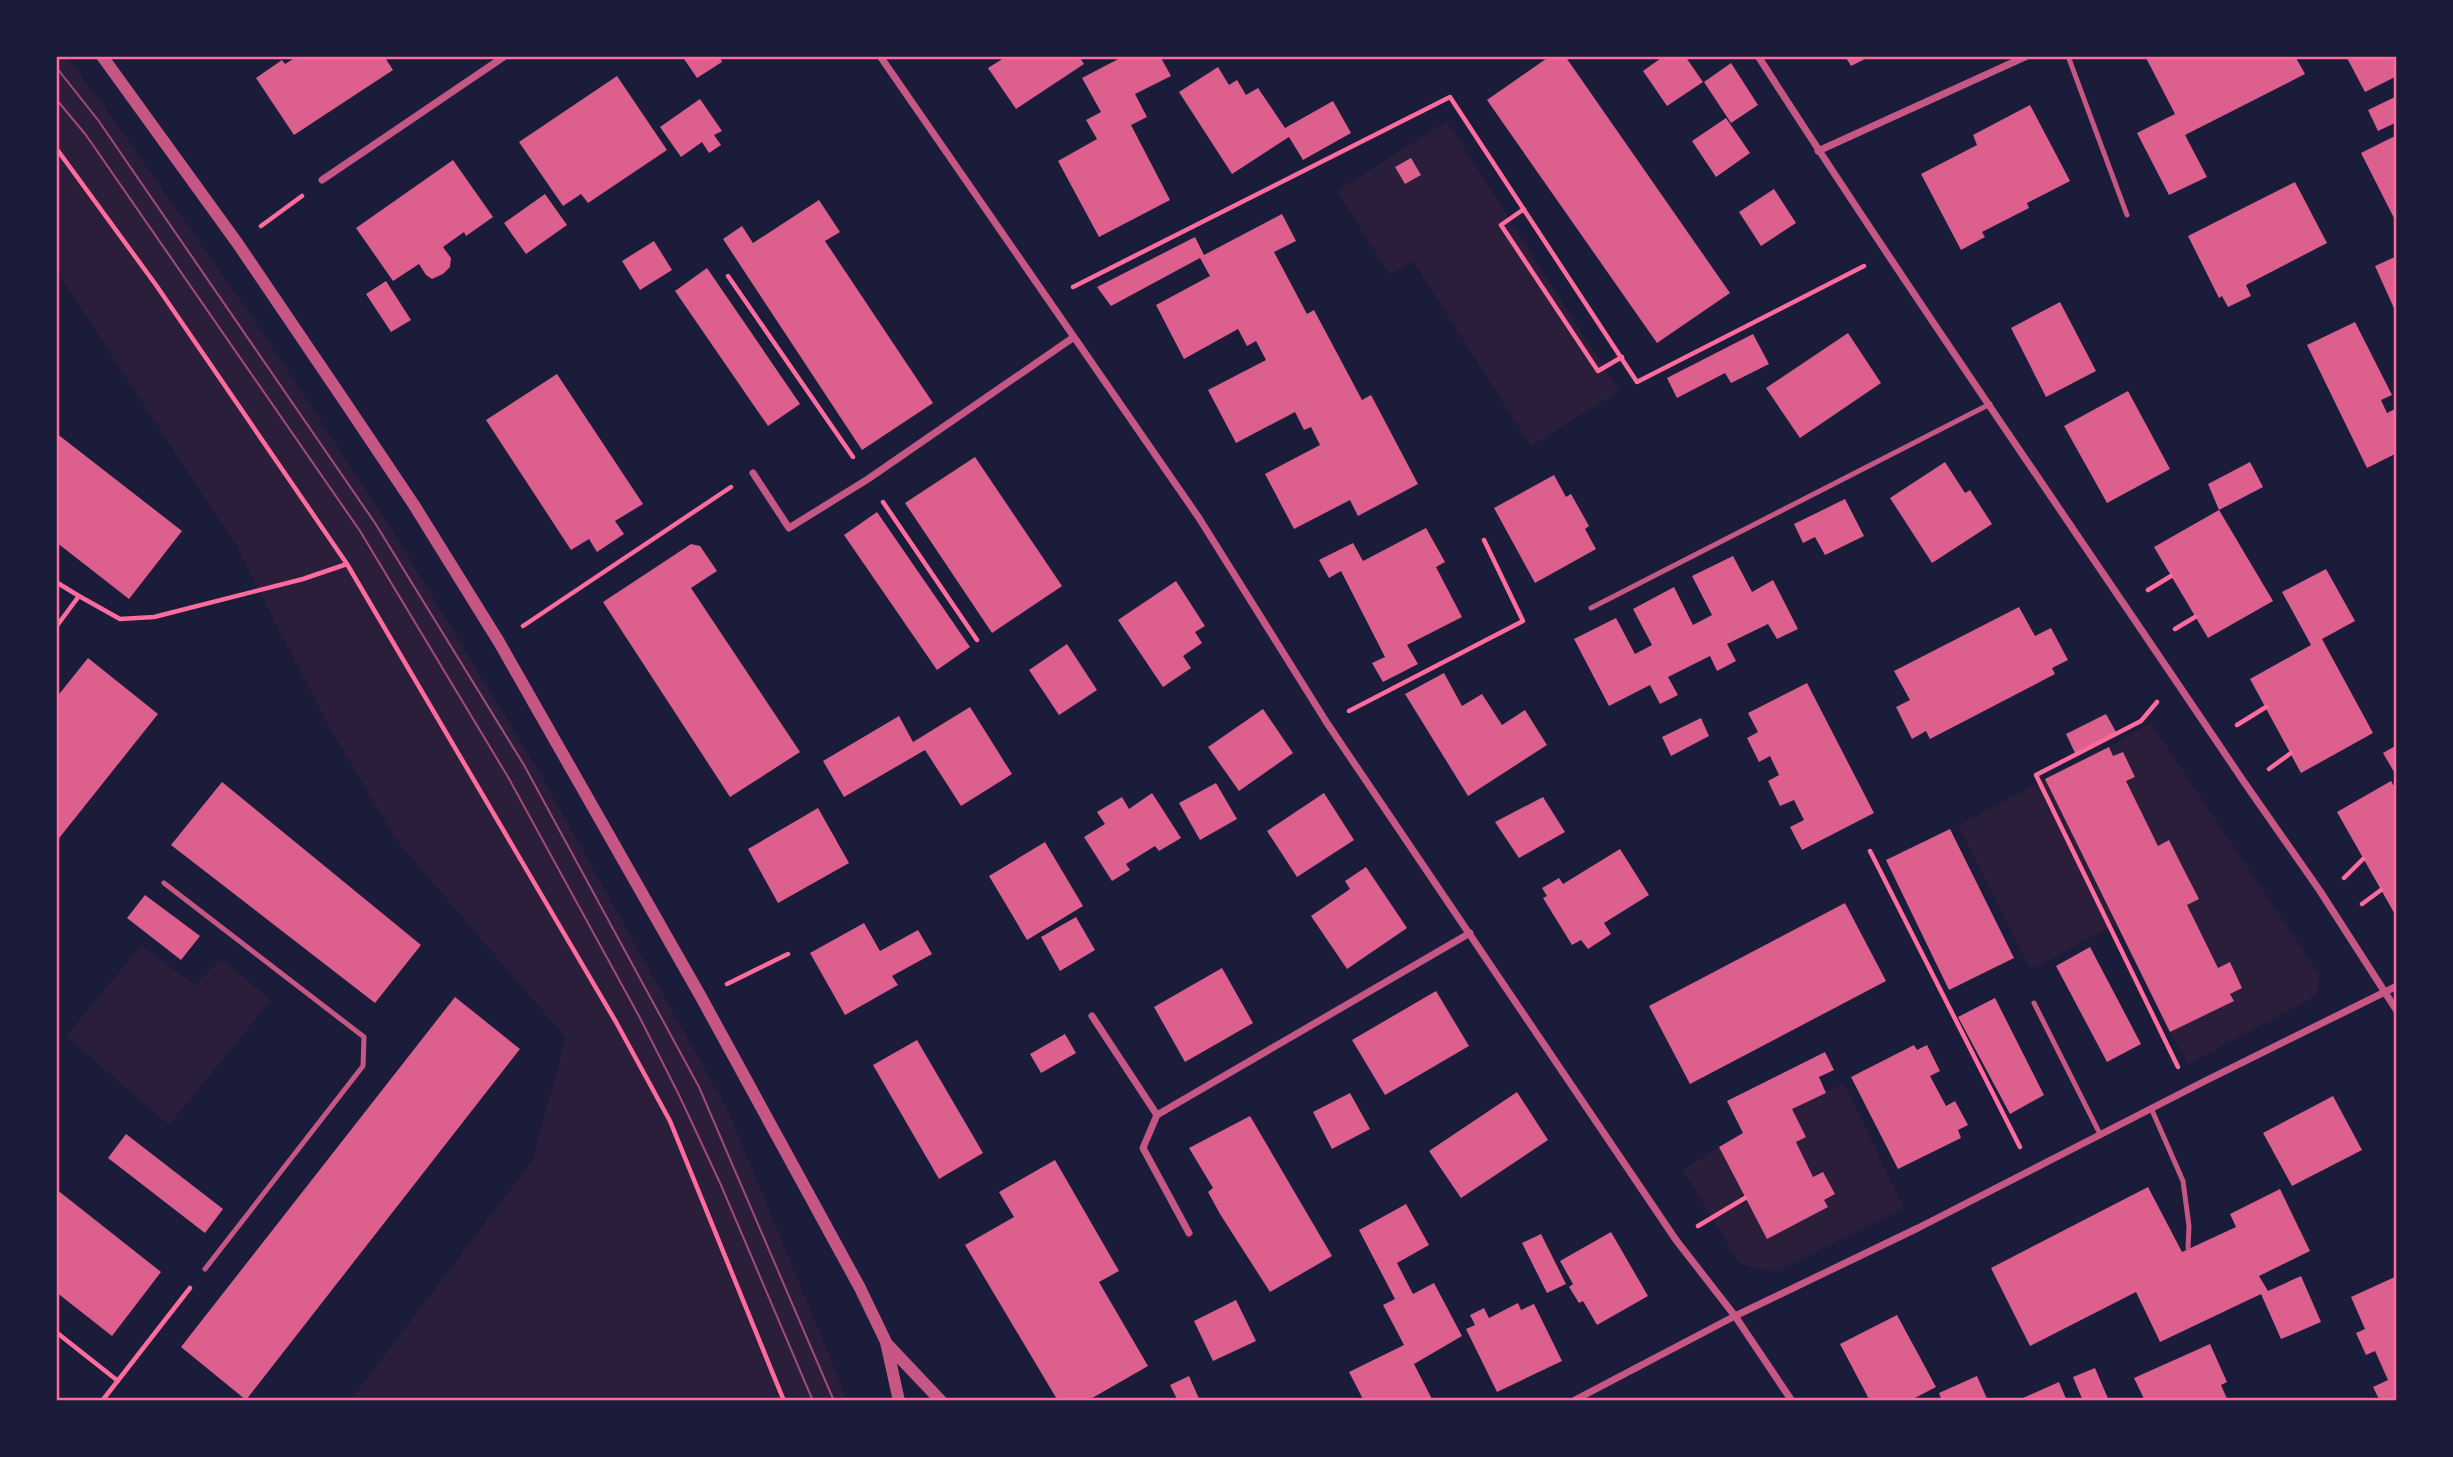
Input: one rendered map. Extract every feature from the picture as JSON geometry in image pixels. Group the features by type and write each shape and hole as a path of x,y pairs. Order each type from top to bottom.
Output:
{"street":[{"path":"102,56 238,244 414,505 499,642 805,1185 886,1342 899,1401"},
{"path":"322,180 505,56"},
{"path":"880,56 1199,519 1327,723 1676,1240 1735,1315 1792,1401"},
{"path":"1758,56 1886,254 2320,891 2397,1011"},
{"path":"1818,151 2027,56"},
{"path":"753,473 789,528 869,479 1074,337"},
{"path":"1189,1233 1143,1148 1157,1115 1469,933"},
{"path":"1573,1401 1735,1315 1918,1228 2397,986"},
{"path":"1092,1016 1157,1115"},
{"path":"886,1342 941,1401"}],"lane":[{"path":"2068,56 2127,215"},
{"path":"1591,608 1990,404"},
{"path":"164,883 364,1037 363,1066 205,1269"},
{"path":"2034,1003 2100,1134"},
{"path":"2151,1108 2183,1181 2189,1226 2188,1248"}],"path":[{"path":"1048,300 1450,97 1637,382 1886,254"},
{"path":"56,148 156,285 347,564 616,1022 670,1121 784,1401"},
{"path":"238,244 322,180"},
{"path":"1524,209 1501,225 1598,371 1622,357"},
{"path":"499,642 753,473"},
{"path":"1327,723 1523,621 1484,540"},
{"path":"56,582 120,619 154,617 303,579 347,564"},
{"path":"56,627 79,596"},
{"path":"2175,680 2141,721 2036,775 2189,1089"},
{"path":"1870,851 2004,1117"},
{"path":"701,997 788,954"},
{"path":"1676,1240 1745,1198"},
{"path":"102,1401 205,1269"},
{"path":"56,1332 118,1381"}],"shaded area":[{"path":"56,56 66,56 106,109 256,323 389,525 538,770 728,1111 848,1401 350,1401 532,1161 566,1038 397,841 327,723 237,547 56,270"},
{"path":"1447,121 1619,391 1531,446 1413,261 1390,275 1337,191"},
{"path":"2151,723 2320,976 2316,996 2188,1064 2170,1032 2233,1001 2230,994 2242,988 2230,962 2218,968 2187,905 2198,899 2169,840 2158,846 2126,781 2135,777 2123,752 2113,756 2109,747"},
{"path":"2045,779 2116,924 2031,970 1958,826"},
{"path":"141,946 195,985 221,959 271,1000 169,1125 66,1036"},
{"path":"1844,1083 1904,1208 1775,1272 1740,1264 1683,1170 1719,1147 1767,1238 1828,1207 1824,1200 1835,1194 1823,1172 1813,1177 1796,1142 1806,1137 1792,1109"}],"building":[{"path":"298,56 384,56 393,70 294,135 256,78 282,60 285,64"},
{"path":"682,56 720,56 722,62 697,78"},
{"path":"1007,56 1079,56 1084,64 1016,109 988,68"},
{"path":"1124,56 1160,56 1171,76 1135,94 1147,117 1131,125 1170,200 1099,237 1058,161 1097,139 1086,120 1101,112 1082,78"},
{"path":"1550,56 1565,56 1730,293 1657,343 1487,100"},
{"path":"1664,56 1685,56 1703,82 1667,106 1643,71"},
{"path":"1845,56 1871,56 1851,66"},
{"path":"2145,56 2295,56 2305,74 2185,135 2207,177 2169,195 2137,133 2175,114"},
{"path":"2346,56 2397,56 2397,76 2365,92"},
{"path":"1731,63 1758,105 1731,123 1704,82"},
{"path":"1218,67 1229,85 1237,80 1246,95 1258,88 1285,128 1333,101 1351,133 1303,160 1289,137 1232,174 1179,92"},
{"path":"617,76 667,150 588,203 581,194 563,206 519,142"},
{"path":"2397,96 2397,122 2378,131 2368,110"},
{"path":"700,99 722,131 714,135 721,145 709,153 702,142 681,157 660,127"},
{"path":"2030,105 2070,181 2027,203 2029,208 1982,232 1985,237 1961,250 1921,174 1977,145 1973,135"},
{"path":"1726,118 1750,153 1716,177 1692,141"},
{"path":"2397,135 2397,219 2395,220 2361,153"},
{"path":"1411,158 1421,175 1405,184 1395,167"},
{"path":"453,160 493,217 466,236 464,232 443,247 451,258 450,267 443,274 432,279 419,264 393,281 356,228"},
{"path":"2295,182 2327,243 2246,285 2251,296 2228,307 2222,296 2219,298 2188,236"},
{"path":"1774,189 1796,223 1761,246 1739,212"},
{"path":"545,194 567,225 526,254 504,223"},
{"path":"819,200 840,232 825,241 933,403 862,450 723,239 742,226 753,243"},
{"path":"1282,214 1296,241 1274,252 1307,314 1314,310 1362,400 1371,395 1418,484 1358,516 1350,500 1294,529 1265,474 1320,445 1311,427 1304,430 1295,412 1236,443 1208,390 1266,360 1256,341 1247,346 1238,329 1184,359 1156,305 1210,276 1200,258 1111,306 1097,287 1195,237 1204,255"},
{"path":"654,241 672,270 640,290 622,261"},
{"path":"2397,256 2397,315 2375,266"},
{"path":"707,268 800,404 768,426 675,291"},
{"path":"386,281 411,320 391,332 366,294"},
{"path":"2060,302 2096,371 2046,397 2011,328"},
{"path":"2355,322 2392,395 2381,400 2387,413 2397,408 2397,453 2367,468 2307,345"},
{"path":"1848,333 1881,383 1800,438 1766,388"},
{"path":"1753,334 1769,364 1731,383 1725,373 1677,398 1667,378"},
{"path":"557,374 643,504 615,521 624,534 597,552 589,539 571,550 486,420"},
{"path":"2128,391 2170,469 2107,503 2064,426"},
{"path":"56,433 182,531 129,599 56,542"},
{"path":"975,457 1062,586 992,633 905,503"},
{"path":"1945,462 1965,493 1970,490 1992,524 1932,563 1890,498"},
{"path":"2250,462 2263,487 2219,510 2208,484"},
{"path":"1554,475 1566,497 1571,494 1589,526 1585,529 1596,549 1535,583 1494,508"},
{"path":"1845,499 1864,536 1825,555 1815,537 1803,543 1794,524"},
{"path":"2219,510 2273,601 2208,638 2154,547"},
{"path":"877,512 970,647 937,670 844,535"},
{"path":"1426,528 1445,562 1436,567 1462,617 1407,645 1418,664 1383,682 1372,663 1385,657 1341,571 1329,578 1319,560 1353,543 1363,561"},
{"path":"691,544 700,546 717,571 691,588 800,752 730,797 603,602"},
{"path":"1733,556 1752,592 1773,580 1798,629 1777,639 1768,624 1727,644 1736,661 1717,671 1710,656 1668,677 1678,695 1660,704 1650,685 1609,706 1574,639 1616,618 1635,654 1652,645 1633,609 1674,587 1693,625 1712,615 1692,576"},
{"path":"2326,569 2355,621 2322,639 2373,733 2301,773 2250,679 2311,645 2282,592"},
{"path":"1176,581 1205,626 1195,632 1202,643 1183,656 1191,668 1163,687 1118,620"},
{"path":"2019,607 2035,636 2051,628 2068,660 2052,668 2055,674 1930,739 1926,731 1912,739 1896,707 1910,700 1894,671"},
{"path":"1067,644 1097,690 1059,715 1029,670"},
{"path":"88,658 158,714 56,842 56,698"},
{"path":"1444,673 1462,706 1482,694 1502,725 1525,710 1547,745 1468,796 1405,694"},
{"path":"1807,683 1874,813 1802,850 1790,827 1804,820 1794,800 1780,806 1768,781 1779,775 1770,756 1759,762 1747,738 1758,732 1748,713"},
{"path":"970,707 1012,774 961,806 925,750 844,797 823,761 899,716 913,742"},
{"path":"1263,709 1293,753 1239,791 1208,747"},
{"path":"2106,714 2116,732 2075,753 2066,734"},
{"path":"1701,718 1709,736 1671,756 1662,737"},
{"path":"2397,745 2397,777 2383,753"},
{"path":"2109,747 2113,756 2123,752 2135,777 2126,781 2158,846 2169,840 2199,899 2187,905 2218,968 2230,962 2242,988 2230,994 2234,1001 2170,1032 2045,779"},
{"path":"2391,781 2397,791 2397,918 2337,812"},
{"path":"222,782 421,945 375,1003 171,845"},
{"path":"1216,783 1237,819 1200,840 1179,803"},
{"path":"1152,793 1181,838 1159,851 1155,846 1126,864 1130,870 1112,881 1084,837 1105,824 1097,812 1122,797 1129,809"},
{"path":"1324,793 1354,840 1297,877 1267,831"},
{"path":"1543,797 1565,832 1519,858 1495,822"},
{"path":"818,808 849,863 778,903 748,849"},
{"path":"1950,829 2014,958 1949,990 1886,860"},
{"path":"1045,842 1083,906 1027,940 989,876"},
{"path":"1620,849 1649,895 1604,923 1611,934 1588,949 1581,940 1572,945 1543,898 1547,896 1542,888 1559,878 1563,884"},
{"path":"1366,867 1407,928 1347,969 1311,916 1350,889 1345,881"},
{"path":"145,895 200,936 181,960 127,918"},
{"path":"1845,903 1886,981 1690,1084 1649,1006"},
{"path":"1076,917 1095,950 1060,971 1041,937"},
{"path":"864,923 880,951 918,930 932,954 892,976 898,985 845,1015 810,953"},
{"path":"2090,947 2141,1044 2107,1062 2056,966"},
{"path":"1222,968 1253,1023 1185,1062 1154,1007"},
{"path":"1436,991 1469,1046 1385,1095 1352,1040"},
{"path":"455,997 520,1049 246,1400 181,1347"},
{"path":"1995,998 2044,1095 2010,1114 1958,1017"},
{"path":"1065,1034 1076,1053 1041,1073 1030,1054"},
{"path":"917,1040 983,1153 939,1179 873,1065"},
{"path":"1914,1045 1917,1050 1927,1045 1940,1071 1930,1076 1946,1106 1955,1101 1968,1125 1958,1130 1961,1138 1898,1169 1851,1077"},
{"path":"1825,1052 1834,1070 1819,1077 1826,1093 1792,1109 1806,1137 1796,1142 1813,1177 1823,1172 1835,1194 1824,1200 1828,1207 1767,1239 1719,1147 1743,1133 1727,1101"},
{"path":"1517,1092 1548,1140 1461,1198 1429,1151"},
{"path":"1350,1093 1370,1129 1332,1149 1313,1112"},
{"path":"2333,1096 2362,1150 2292,1186 2263,1133"},
{"path":"1250,1116 1332,1256 1270,1292 1220,1214 1208,1192 1213,1188 1189,1148"},
{"path":"126,1134 223,1209 205,1233 108,1158"},
{"path":"1055,1160 1119,1271 1099,1282 1148,1366 1087,1401 1058,1401 965,1245 1014,1217 999,1192"},
{"path":"2148,1187 2182,1252 2236,1227 2230,1214 2280,1189 2310,1251 2259,1276 2268,1291 2301,1276 2321,1322 2281,1339 2261,1294 2160,1342 2136,1292 2030,1346 1991,1268"},
{"path":"56,1189 161,1272 112,1336 56,1292"},
{"path":"1406,1204 1429,1245 1397,1263 1413,1294 1434,1283 1462,1336 1414,1364 1433,1401 1364,1401 1349,1372 1404,1345 1383,1305 1395,1299 1359,1230"},
{"path":"1611,1232 1648,1296 1597,1325 1583,1301 1579,1303 1569,1287 1573,1284 1560,1261"},
{"path":"1541,1234 1566,1284 1547,1293 1522,1243"},
{"path":"2397,1276 2397,1401 2380,1401 2373,1387 2388,1380 2375,1351 2366,1355 2356,1333 2365,1329 2351,1297"},
{"path":"1236,1300 1256,1341 1213,1361 1194,1321"},
{"path":"1518,1303 1521,1310 1534,1304 1562,1361 1497,1392 1466,1329 1475,1325 1470,1315 1484,1308 1489,1318"},
{"path":"1897,1315 1936,1387 1909,1401 1870,1401 1840,1344"},
{"path":"2210,1344 2227,1382 2221,1385 2228,1401 2145,1401 2134,1378"},
{"path":"2095,1368 2109,1401 2083,1401 2073,1377"},
{"path":"1189,1376 1200,1401 1178,1401 1170,1385"},
{"path":"1977,1376 1988,1401 1942,1401 1939,1393"},
{"path":"2059,1382 2067,1401 2024,1401 2023,1398"}],"tram line":[{"path":"56,67 98,120 375,523 524,765 699,1087 834,1401"},
{"path":"56,99 86,135 360,531 508,777 640,1018 679,1095 721,1185 813,1401"}]}
